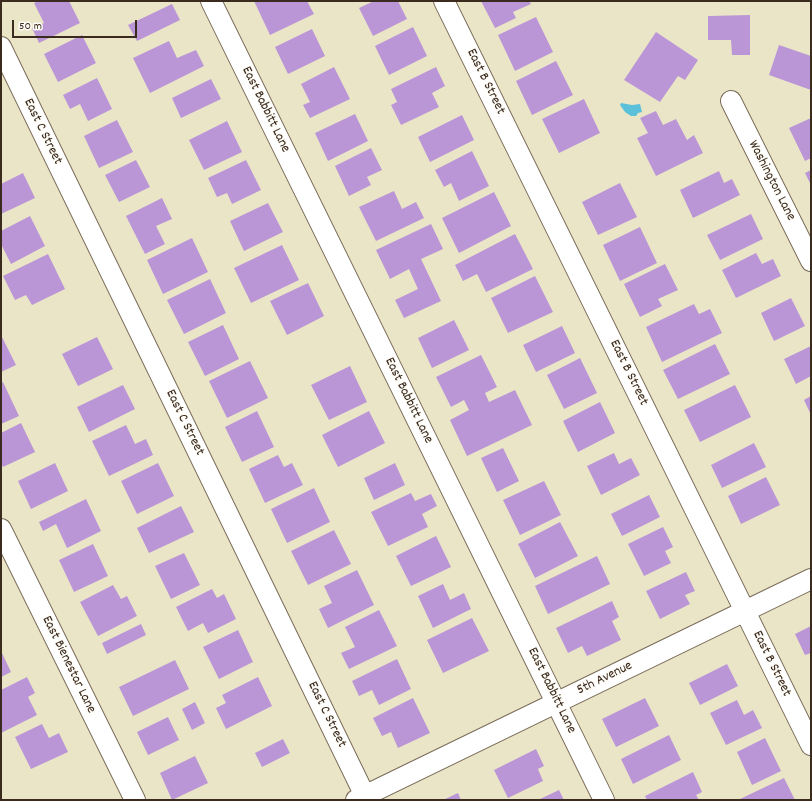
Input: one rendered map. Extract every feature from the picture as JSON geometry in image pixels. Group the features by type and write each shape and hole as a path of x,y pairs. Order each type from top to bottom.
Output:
{"street":[{"name":"East Babbitt Lane","path":"211,1 604,800"},
{"name":"East B Street","path":"444,1 811,745"},
{"name":"East C Street","path":"1,47 363,798"},
{"name":"Washington Lane","path":"731,101 811,262"},
{"name":"East Bienestar Lane","path":"1,529 135,800"},
{"name":"5th Avenue","path":"363,798 811,580"}],"water":[{"path":"621,103 632,105 640,104 642,112 638,113 636,116 631,116 625,112 620,105"}],"building":[{"path":"39,1 69,1 80,23 39,43 32,28 44,23 34,3"},
{"path":"254,1 307,1 314,14 270,35"},
{"path":"374,1 398,1 407,19 373,36 359,8"},
{"path":"481,1 529,1 531,4 513,12 516,18 495,28"},
{"path":"172,4 180,20 137,41 128,25"},
{"path":"750,15 750,55 732,55 731,40 708,40 708,16"},
{"path":"536,17 553,52 515,71 498,35"},
{"path":"413,27 427,56 389,75 375,46"},
{"path":"312,29 325,56 288,74 275,47"},
{"path":"656,32 698,60 685,80 678,76 660,102 624,80"},
{"path":"82,35 96,63 58,82 44,54"},
{"path":"169,41 177,58 196,50 204,66 150,93 133,58"},
{"path":"779,45 811,56 811,90 769,75"},
{"path":"556,61 573,95 532,115 516,81"},
{"path":"334,67 350,99 310,118 303,105 310,102 301,84"},
{"path":"436,67 445,86 432,93 439,107 401,125 391,105 397,102 391,89"},
{"path":"97,78 112,109 88,121 80,104 70,109 63,95"},
{"path":"211,79 221,99 181,118 172,98"},
{"path":"584,99 600,133 559,153 542,119"},
{"path":"656,111 663,125 676,119 687,140 694,135 703,153 656,176 637,138 648,133 640,118"},
{"path":"355,114 368,141 328,161 315,133"},
{"path":"462,115 474,140 430,162 418,137"},
{"path":"811,118 811,158 805,161 789,128"},
{"path":"117,120 133,152 99,168 84,136"},
{"path":"227,121 242,152 204,170 189,140"},
{"path":"371,148 382,170 367,177 371,185 349,196 335,166"},
{"path":"472,151 489,186 459,201 451,183 444,187 435,170"},
{"path":"136,160 150,187 119,202 105,175"},
{"path":"246,160 261,190 232,204 227,193 217,197 208,178"},
{"path":"811,170 811,185 805,173"},
{"path":"719,171 724,183 732,179 740,195 693,218 680,190"},
{"path":"23,173 35,198 1,214 1,184"},
{"path":"620,183 637,217 598,235 582,202"},
{"path":"394,191 402,209 416,202 424,218 376,241 359,207"},
{"path":"494,192 511,226 459,253 442,218"},
{"path":"162,198 172,219 156,226 165,244 145,254 126,216"},
{"path":"268,203 283,232 244,251 230,221"},
{"path":"751,214 763,239 720,260 707,235"},
{"path":"30,216 45,246 11,264 1,244 1,231"},
{"path":"431,224 443,249 421,259 441,301 404,318 395,300 418,289 409,269 390,279 376,250"},
{"path":"640,227 657,263 620,281 603,245"},
{"path":"515,234 533,269 486,292 477,274 463,281 455,265"},
{"path":"192,238 208,272 163,294 147,260"},
{"path":"282,245 299,280 251,303 234,268"},
{"path":"756,253 762,264 773,259 781,276 736,298 722,270"},
{"path":"48,254 65,289 32,305 26,295 15,300 3,276"},
{"path":"665,264 678,290 658,299 662,306 640,317 624,284"},
{"path":"535,276 553,312 508,333 491,298"},
{"path":"210,279 226,313 184,334 167,300"},
{"path":"308,283 324,316 287,335 270,301"},
{"path":"791,298 805,326 774,341 761,313"},
{"path":"694,304 699,314 710,309 722,333 662,362 646,327"},
{"path":"454,320 469,350 432,368 418,338"},
{"path":"223,325 239,359 205,376 188,342"},
{"path":"562,326 575,353 536,372 523,345"},
{"path":"1,335 16,365 1,372"},
{"path":"97,337 113,369 78,386 62,354"},
{"path":"715,344 730,374 678,399 663,370"},
{"path":"811,346 811,376 796,384 784,359"},
{"path":"481,355 497,387 485,393 489,402 515,390 532,425 467,456 450,420 469,410 464,400 451,407 436,377"},
{"path":"580,358 597,393 564,409 547,375"},
{"path":"250,361 268,398 227,418 209,381"},
{"path":"350,366 367,402 329,420 311,385"},
{"path":"3,382 19,416 1,424 1,383"},
{"path":"123,385 135,409 89,432 77,407"},
{"path":"735,385 751,417 700,442 684,410"},
{"path":"811,396 811,415 804,400"},
{"path":"600,402 615,433 578,452 563,421"},
{"path":"257,411 274,447 242,462 225,427"},
{"path":"369,411 385,443 338,467 322,435"},
{"path":"21,423 35,452 3,467 1,463 1,433"},
{"path":"126,425 135,444 146,439 153,455 109,476 92,441"},
{"path":"754,443 766,467 722,488 711,465"},
{"path":"503,448 519,481 497,492 481,458"},
{"path":"614,453 619,464 631,458 640,475 601,495 587,466"},
{"path":"278,455 284,467 292,463 303,485 265,503 249,469"},
{"path":"55,463 68,491 31,509 18,481"},
{"path":"158,463 174,496 137,514 121,481"},
{"path":"395,463 405,485 374,500 364,478"},
{"path":"766,477 780,505 741,524 728,496"},
{"path":"544,481 561,515 520,535 503,500"},
{"path":"314,488 330,522 287,543 271,509"},
{"path":"411,493 415,501 431,494 437,506 422,514 428,527 388,546 371,512"},
{"path":"649,495 660,517 622,536 611,514"},
{"path":"86,499 101,531 67,548 56,524 43,531 39,522"},
{"path":"181,506 194,532 149,553 137,528"},
{"path":"560,522 578,556 535,578 518,544"},
{"path":"663,527 673,547 665,551 671,563 644,576 628,544"},
{"path":"334,530 351,564 308,585 291,551"},
{"path":"436,536 451,567 411,586 396,556"},
{"path":"93,544 108,576 74,592 59,560"},
{"path":"184,553 200,585 171,599 155,566"},
{"path":"597,556 610,584 548,614 535,586"},
{"path":"357,570 374,605 328,628 319,609 332,603 324,586"},
{"path":"686,572 695,591 685,595 690,604 660,619 646,591"},
{"path":"443,584 450,600 464,593 471,609 433,628 418,596"},
{"path":"113,585 121,599 127,596 137,616 98,636 80,602"},
{"path":"212,589 217,598 224,594 236,619 208,633 203,623 188,631 176,607"},
{"path":"612,601 619,617 612,621 621,640 587,656 582,646 568,653 556,628"},
{"path":"379,610 397,646 349,669 341,653 355,647 345,627"},
{"path":"472,618 489,651 443,673 427,640"},
{"path":"141,624 146,635 107,654 102,643"},
{"path":"811,626 811,653 805,655 795,634"},
{"path":"238,630 253,662 219,679 203,647"},
{"path":"1,651 11,672 1,677"},
{"path":"397,659 411,689 379,705 372,690 359,696 352,681"},
{"path":"175,660 189,689 133,716 119,687"},
{"path":"727,664 738,686 700,705 689,683"},
{"path":"27,677 35,693 28,697 37,715 1,733 1,690"},
{"path":"258,677 272,706 226,729 216,708 226,703 222,695"},
{"path":"413,698 430,733 398,748 391,732 382,736 373,718"},
{"path":"645,698 659,726 616,747 602,719"},
{"path":"737,700 744,715 753,710 762,728 726,745 710,713"},
{"path":"195,702 205,723 192,730 182,709"},
{"path":"168,717 179,740 148,755 137,732"},
{"path":"42,724 49,738 59,733 68,752 31,769 15,737"},
{"path":"669,735 681,760 633,784 621,759"},
{"path":"765,738 781,771 752,785 737,752"},
{"path":"283,739 290,753 262,767 255,753"},
{"path":"536,749 544,766 538,769 543,781 508,798 494,770"},
{"path":"195,756 208,783 172,800 160,773"},
{"path":"693,772 702,792 696,795 699,800 647,800 645,796"},
{"path":"784,778 795,800 738,800"},
{"path":"559,790 564,800 538,800"},
{"path":"458,793 461,800 443,800"}]}
